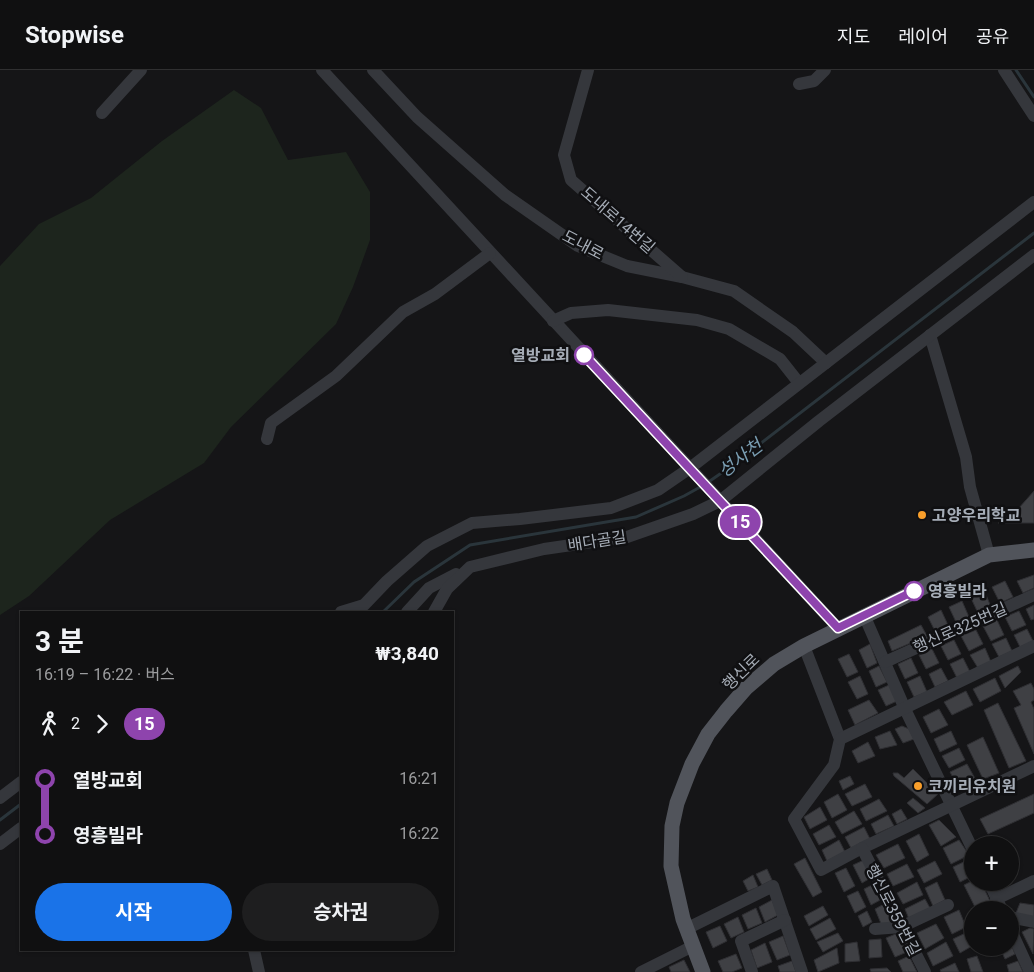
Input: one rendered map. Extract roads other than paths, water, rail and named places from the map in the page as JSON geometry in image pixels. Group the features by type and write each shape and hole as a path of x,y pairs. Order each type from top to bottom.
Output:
{"main road":[{"name":"행신로","path":"703,972 686,929 671,866 672,826 677,803 692,764 708,734 746,688 774,664 804,646 988,555 1034,550"}],"street":[{"path":"102,113 141,70"},
{"path":"322,70 838,628"},
{"name":"도내로","path":"373,70 417,117 505,195 578,246 627,266 682,277 734,291 793,332 826,362"},
{"name":"도내로14번길","path":"588,70 564,155 571,180 682,277"},
{"path":"799,84 814,81 825,70"},
{"path":"1004,70 1034,116"},
{"path":"344,611 364,605 387,581 427,546 472,523 520,520 611,508 658,490 692,471 799,383 1034,202"},
{"path":"267,439 271,423 336,376 403,312 436,294 490,253"},
{"name":"배다골길","path":"408,611 428,588 470,567 544,549 627,537 693,514 718,498 1034,255"},
{"path":"553,321 570,313 608,310 697,320 729,329 780,359 799,383"},
{"path":"930,334 966,457 970,487 988,555"},
{"path":"435,611 447,589 470,567"},
{"name":"행신로325번길","path":"885,662 1034,595"},
{"path":"864,615 905,709 967,836"},
{"path":"804,646 840,739 834,765 794,819 821,870 952,804 1034,766"},
{"path":"840,739 1034,646"},
{"path":"5,794 20,783"},
{"path":"0,844 20,829"},
{"name":"행신로359번길","path":"862,848 925,972"},
{"path":"1003,901 1034,880"},
{"path":"686,929 773,886 802,972"},
{"path":"875,929 901,927 948,905"},
{"path":"1019,919 1034,922"},
{"path":"752,972 741,941 785,920"},
{"path":"641,972 658,968 693,946"},
{"path":"1019,948 1030,972"},
{"path":"254,951 259,972"}],"waterway":[{"path":"1016,70 1034,97"},
{"name":"성사천","path":"707,483 1034,233"},
{"name":"성사천","path":"384,611 414,582 470,545 636,517 702,486"},
{"name":"성사천","path":"0,820 20,805"}],"place":[{"name":"열방교회","path":"584,355"},
{"name":"고양우리학교","path":"922,515"},
{"name":"영흥빌라","path":"914,591"},
{"name":"코끼리유치원","path":"918,786"}]}
